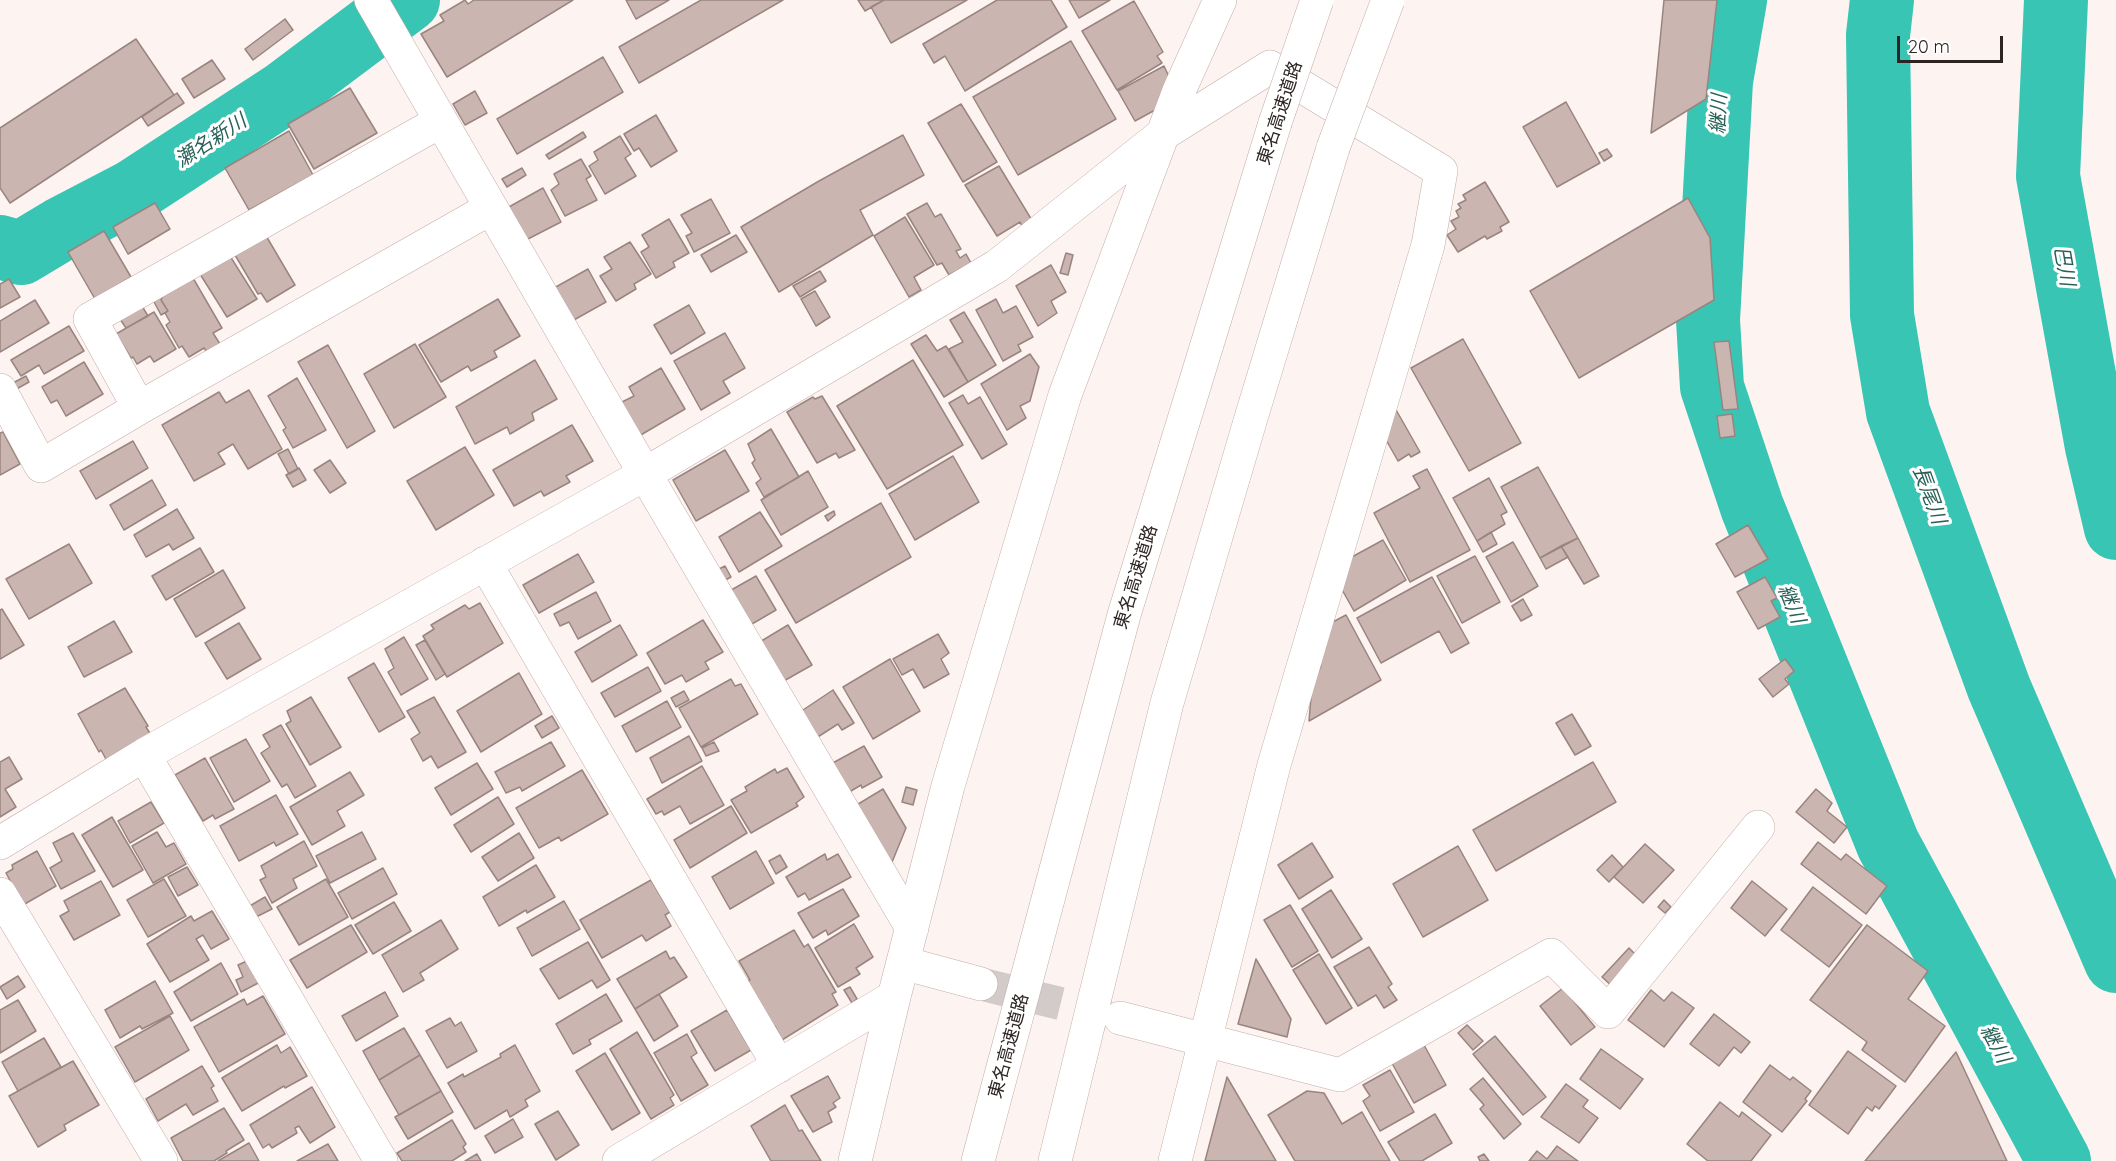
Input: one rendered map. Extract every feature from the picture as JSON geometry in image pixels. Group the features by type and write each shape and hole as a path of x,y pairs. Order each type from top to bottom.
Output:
{"main road":[{"path":"371,0 645,474 912,928"},
{"path":"855,1161 894,998 951,778 1065,395 1179,91 1220,0"},
{"name":"東名高速道路","path":"978,1161 1124,615 1275,123 1317,0"},
{"path":"1055,1161 1167,703 1333,148 1388,0"},
{"path":"0,843 144,755 645,474 997,266 1163,134 1270,67 1441,171 1428,245 1274,765 1175,1161"},
{"path":"139,408 90,319 441,121"},
{"path":"0,390 41,466 491,208"},
{"path":"485,563 779,1066"},
{"path":"144,755 381,1161"},
{"path":"1120,1018 1340,1075 1551,955 1608,1012 1758,827"},
{"path":"0,894 161,1161"},
{"path":"903,963 981,984"},
{"path":"618,1161 894,998"}],"building":[{"path":"465,0 468,4 474,0 573,0 447,77 421,34 444,21 440,15"},
{"path":"626,0 669,0 636,19"},
{"path":"701,0 783,0 639,83 619,47"},
{"path":"858,0 884,0 865,11"},
{"path":"884,0 967,0 891,43 871,7"},
{"path":"997,0 1051,0 1067,27 965,91 945,56 934,63 923,44"},
{"path":"1069,0 1110,0 1079,18"},
{"path":"1664,0 1717,0 1706,99 1651,133"},
{"path":"1134,1 1163,52 1157,56 1162,63 1117,90 1082,31"},
{"path":"285,19 293,30 253,60 245,49"},
{"path":"136,39 174,95 10,203 0,188 0,128"},
{"path":"1071,41 1116,119 1018,175 973,97"},
{"path":"603,57 623,92 517,154 497,119"},
{"path":"212,60 225,79 194,98 182,79"},
{"path":"1164,66 1177,94 1166,104 1135,121 1118,91"},
{"path":"350,88 377,133 314,169 288,124"},
{"path":"475,91 487,113 465,125 453,104"},
{"path":"177,93 184,103 148,126 142,117"},
{"path":"1566,102 1600,163 1557,187 1523,127"},
{"path":"961,104 997,162 963,182 928,123"},
{"path":"656,115 677,151 651,167 639,148 634,151 624,134"},
{"path":"289,131 313,175 249,210 225,168"},
{"path":"583,132 586,137 549,159 546,155"},
{"path":"903,135 924,175 860,210 873,235 779,292 741,227"},
{"path":"620,136 631,154 625,158 636,176 605,194 589,166 598,160 594,152"},
{"path":"1607,149 1612,156 1604,161 1599,153"},
{"path":"581,159 591,176 586,179 597,200 565,216 551,190 559,184 554,174"},
{"path":"999,166 1033,222 1023,228 1020,222 997,236 965,185"},
{"path":"522,168 526,175 507,187 502,179"},
{"path":"1485,182 1509,222 1500,227 1502,231 1487,239 1485,236 1458,252 1447,235 1456,229 1451,221 1459,217 1456,211 1461,208 1458,204 1466,200 1463,195"},
{"path":"543,188 561,222 524,241 507,208"},
{"path":"1688,198 1710,238 1714,300 1579,378 1530,291"},
{"path":"711,199 730,233 694,252 686,236 692,233 681,215"},
{"path":"155,203 170,229 128,254 113,227"},
{"path":"927,203 935,217 941,214 961,249 956,251 960,258 966,254 971,263 949,275 942,263 937,265 907,214"},
{"path":"905,217 934,265 914,277 921,290 909,297 874,236"},
{"path":"669,219 689,253 673,262 675,267 656,278 641,252 649,247 642,235"},
{"path":"104,231 131,277 95,299 68,252"},
{"path":"265,234 295,285 267,302 261,293 258,294 235,255"},
{"path":"736,235 747,252 711,272 701,255"},
{"path":"630,242 651,274 634,284 636,289 616,301 600,276 612,269 604,257"},
{"path":"1066,253 1073,255 1068,275 1060,273"},
{"path":"230,256 257,299 227,317 200,274"},
{"path":"1051,265 1066,292 1051,301 1057,313 1038,326 1016,286"},
{"path":"588,269 606,302 572,321 554,288"},
{"path":"820,271 826,281 800,297 793,286"},
{"path":"193,278 222,328 213,333 220,344 207,352 204,348 189,357 182,346 179,348 166,325 170,322 165,313 168,311 161,300 163,296"},
{"path":"9,279 20,297 0,308 0,284"},
{"path":"815,291 830,317 816,326 801,299"},
{"path":"163,296 161,300 168,311 161,315 153,300"},
{"path":"498,299 520,336 494,351 497,357 471,371 468,366 441,382 419,345"},
{"path":"996,299 1003,313 1016,306 1033,337 1018,345 1021,351 1003,361 976,310"},
{"path":"35,300 49,323 0,352 0,321"},
{"path":"689,305 705,333 671,354 654,325"},
{"path":"142,306 148,316 126,328 120,319"},
{"path":"154,312 176,349 154,362 150,356 137,364 116,334"},
{"path":"964,312 996,365 968,382 949,349 963,342 950,320"},
{"path":"69,326 84,351 44,374 39,365 21,376 11,360"},
{"path":"725,333 745,368 723,381 730,393 701,410 674,361"},
{"path":"926,335 937,351 946,346 968,382 944,397 911,344"},
{"path":"1463,339 1521,443 1469,471 1411,368"},
{"path":"1729,341 1738,409 1723,410 1714,342"},
{"path":"415,344 446,397 394,428 364,374"},
{"path":"328,345 375,431 347,448 298,362"},
{"path":"1030,354 1039,367 1030,401 1020,406 1026,418 1007,430 981,384"},
{"path":"535,360 557,399 532,413 534,420 510,434 507,427 475,444 456,407"},
{"path":"913,360 963,445 887,489 837,406"},
{"path":"84,362 103,394 66,416 57,400 51,403 42,387"},
{"path":"661,368 685,409 639,436 620,403 634,396 629,387"},
{"path":"26,376 29,382 13,391 9,385"},
{"path":"297,378 326,430 293,448 283,430 286,428 268,396"},
{"path":"249,390 282,449 248,469 233,444 218,453 225,464 194,481 162,425 219,392 226,403"},
{"path":"963,395 968,404 980,397 1007,444 982,459 949,403"},
{"path":"822,396 855,450 839,458 836,453 817,463 787,412 813,397 815,399"},
{"path":"1395,408 1420,452 1411,457 1409,454 1398,461 1385,438"},
{"path":"1732,414 1735,436 1720,438 1717,416"},
{"path":"572,425 593,461 566,476 570,482 544,496 541,491 514,506 493,470"},
{"path":"771,429 799,477 764,497 756,483 761,479 752,463 755,460 748,444"},
{"path":"3,432 20,464 0,475 0,433"},
{"path":"133,441 148,468 96,499 80,471"},
{"path":"465,447 494,495 436,530 407,481"},
{"path":"288,449 298,469 289,474 278,454"},
{"path":"725,450 749,491 696,521 673,480"},
{"path":"953,456 979,502 915,540 889,494"},
{"path":"330,460 346,483 330,493 314,470"},
{"path":"1538,467 1578,538 1540,558 1501,487"},
{"path":"299,468 306,480 293,487 286,475"},
{"path":"1427,469 1470,550 1410,582 1374,513 1420,488 1413,476"},
{"path":"808,471 828,507 781,535 761,500"},
{"path":"1489,478 1507,512 1501,515 1505,524 1477,541 1453,498"},
{"path":"152,480 166,505 124,530 110,505"},
{"path":"881,503 911,557 796,623 765,570"},
{"path":"177,509 194,538 173,550 169,544 146,557 134,535"},
{"path":"834,511 835,515 828,521 825,516"},
{"path":"760,512 782,546 739,572 719,537"},
{"path":"1748,525 1768,559 1735,577 1716,544"},
{"path":"1491,532 1497,544 1483,552 1477,541"},
{"path":"1578,538 1599,576 1584,584 1561,546"},
{"path":"1383,540 1406,580 1354,611 1336,579 1339,564"},
{"path":"1513,542 1538,586 1511,602 1486,557"},
{"path":"69,544 92,583 29,619 6,579"},
{"path":"1561,546 1568,557 1546,569 1540,558"},
{"path":"200,548 214,572 166,600 152,576"},
{"path":"578,554 594,582 539,613 523,585"},
{"path":"1475,556 1500,602 1462,623 1437,576"},
{"path":"725,566 731,577 718,584 713,572"},
{"path":"223,570 245,608 196,637 174,599"},
{"path":"756,576 776,610 745,628 726,593"},
{"path":"1432,577 1469,643 1451,653 1439,631 1381,663 1357,618"},
{"path":"1765,577 1777,598 1771,601 1780,617 1758,629 1737,592"},
{"path":"596,592 611,621 578,639 569,622 560,626 554,614"},
{"path":"1523,599 1532,615 1521,621 1512,606"},
{"path":"480,603 503,643 447,677 423,636 434,629 431,625 465,605 469,609"},
{"path":"2,609 24,645 0,659 0,610"},
{"path":"1346,615 1381,680 1309,721 1312,685 1321,666 1318,660 1329,624"},
{"path":"703,620 723,652 705,662 709,669 686,682 682,675 665,684 647,653"},
{"path":"114,621 132,652 84,677 68,647"},
{"path":"239,623 261,659 227,679 205,643"},
{"path":"620,625 637,655 592,682 575,652"},
{"path":"788,625 812,665 782,682 758,643"},
{"path":"938,634 949,653 941,659 949,674 924,688 913,669 902,675 893,659"},
{"path":"404,637 428,679 401,695 388,672 394,668 385,649"},
{"path":"425,640 445,674 436,680 416,645"},
{"path":"890,659 920,711 873,739 843,687"},
{"path":"1785,659 1794,671 1785,679 1789,684 1773,697 1759,679"},
{"path":"374,663 405,717 379,732 348,678"},
{"path":"648,667 661,691 615,717 601,693"},
{"path":"519,673 542,714 481,752 457,711"},
{"path":"731,679 735,686 741,684 758,714 701,747 679,708"},
{"path":"125,688 151,735 107,761 101,750 99,752 78,714"},
{"path":"833,690 854,723 842,730 838,724 813,740 797,714"},
{"path":"684,691 689,700 676,707 671,698"},
{"path":"311,697 341,747 310,765 286,724 291,721 287,711"},
{"path":"434,697 466,752 438,768 431,756 423,761 411,739 420,733 407,711"},
{"path":"667,701 681,727 636,752 622,726"},
{"path":"1572,714 1591,746 1575,755 1556,723"},
{"path":"552,716 559,728 542,738 535,726"},
{"path":"281,725 316,786 295,798 287,784 282,787 261,753 270,747 263,735"},
{"path":"689,736 702,761 662,783 650,758"},
{"path":"246,739 270,781 234,802 210,758"},
{"path":"551,742 565,766 522,791 520,787 506,793 495,772"},
{"path":"714,742 719,751 706,756 702,748"},
{"path":"864,746 882,777 846,794 829,765"},
{"path":"9,757 22,779 5,789 16,807 0,817 0,762"},
{"path":"205,758 234,809 215,819 213,815 203,821 175,775"},
{"path":"1593,762 1616,802 1496,871 1473,830"},
{"path":"477,763 493,789 451,815 435,788"},
{"path":"702,766 724,805 690,824 680,806 664,815 662,811 656,814 647,799"},
{"path":"787,768 804,797 796,803 798,806 751,833 731,800 747,791 745,787 775,769 777,773"},
{"path":"582,770 608,814 561,841 559,837 539,848 516,808"},
{"path":"350,772 364,795 337,811 345,826 312,845 290,807"},
{"path":"906,787 917,790 913,805 902,802"},
{"path":"883,789 906,828 888,872 850,809"},
{"path":"1816,789 1832,803 1827,811 1847,827 1834,843 1796,812"},
{"path":"276,795 298,834 276,846 274,842 239,861 220,826"},
{"path":"498,797 514,824 471,852 454,825"},
{"path":"151,802 164,823 130,843 118,821"},
{"path":"731,806 747,833 690,868 674,840"},
{"path":"112,817 143,870 113,887 82,835"},
{"path":"157,832 166,847 174,843 186,864 153,883 132,846"},
{"path":"362,832 376,859 330,883 316,856"},
{"path":"73,833 95,871 61,889 50,868 62,861 53,843"},
{"path":"519,833 534,858 498,881 482,857"},
{"path":"304,841 317,866 293,879 297,888 272,903 260,880 266,877 261,866"},
{"path":"1818,842 1841,860 1846,854 1887,886 1866,914 1801,864"},
{"path":"1312,843 1333,877 1299,899 1278,865"},
{"path":"1645,844 1674,870 1643,903 1614,877"},
{"path":"1458,846 1488,900 1423,937 1393,884"},
{"path":"37,851 56,886 23,905 6,873 13,869 12,865"},
{"path":"756,851 774,883 730,909 712,877"},
{"path":"825,854 827,860 838,854 851,877 809,900 805,893 798,897 786,877"},
{"path":"780,855 787,867 776,874 769,861"},
{"path":"1612,855 1623,867 1609,882 1597,870"},
{"path":"536,865 555,897 499,926 483,897"},
{"path":"187,867 198,885 178,896 168,877"},
{"path":"383,868 397,894 352,919 338,893"},
{"path":"164,879 186,916 148,937 127,900"},
{"path":"326,879 348,917 299,945 277,907"},
{"path":"651,880 670,912 665,915 671,926 646,941 642,935 602,958 580,920"},
{"path":"101,881 120,915 74,940 60,916 69,911 64,901"},
{"path":"1752,881 1787,909 1765,936 1731,908"},
{"path":"1813,887 1862,925 1829,967 1781,930"},
{"path":"843,889 859,916 828,935 826,930 813,938 798,913"},
{"path":"1331,890 1362,939 1332,958 1302,909"},
{"path":"265,897 272,909 254,918 248,907"},
{"path":"1664,900 1671,907 1665,913 1658,907"},
{"path":"564,901 580,929 532,956 517,928"},
{"path":"394,902 411,931 373,954 355,925"},
{"path":"1290,905 1318,951 1292,967 1264,920"},
{"path":"212,911 229,939 211,949 203,935 196,939 209,960 170,982 147,944 191,916 194,921"},
{"path":"441,920 458,949 420,973 424,980 403,992 382,955"},
{"path":"854,924 873,957 856,968 860,974 838,987 815,948"},
{"path":"351,925 367,952 307,988 290,960"},
{"path":"1867,925 1928,971 1908,999 1945,1026 1905,1082 1862,1050 1867,1042 1810,1000"},
{"path":"794,930 804,947 808,944 836,992 832,994 838,1005 782,1040 775,1026 771,1028 745,982 750,980 739,961"},
{"path":"588,942 610,980 597,988 592,980 559,999 540,969"},
{"path":"1369,947 1392,984 1388,987 1397,1000 1384,1008 1376,995 1358,1006 1334,967"},
{"path":"1629,948 1639,958 1613,987 1602,977"},
{"path":"666,951 670,959 674,957 687,977 635,1009 617,979"},
{"path":"1319,954 1352,1008 1326,1024 1293,970"},
{"path":"1256,959 1291,1019 1287,1037 1238,1024"},
{"path":"249,960 262,981 241,992 236,980 243,977 238,965"},
{"path":"221,963 238,994 191,1021 174,992"},
{"path":"18,976 25,987 7,999 0,987"},
{"path":"155,981 173,1013 142,1029 140,1026 120,1038 105,1010"},
{"path":"850,987 857,999 852,1003 844,990"},
{"path":"1563,988 1595,1027 1571,1045 1540,1006"},
{"path":"1651,990 1664,1001 1672,992 1694,1008 1664,1047 1628,1020"},
{"path":"385,992 398,1016 356,1041 342,1016"},
{"path":"606,994 622,1021 589,1040 591,1044 573,1054 556,1024"},
{"path":"659,994 678,1026 654,1041 635,1009"},
{"path":"263,996 285,1034 219,1072 194,1027 244,999 247,1005"},
{"path":"18,1000 36,1031 0,1053 0,1010"},
{"path":"727,1010 751,1050 715,1071 691,1031"},
{"path":"1714,1014 1750,1042 1741,1053 1734,1047 1719,1066 1690,1044"},
{"path":"170,1016 189,1050 135,1082 115,1047"},
{"path":"450,1018 455,1026 461,1022 477,1051 447,1068 426,1031"},
{"path":"1467,1025 1483,1041 1473,1050 1458,1033"},
{"path":"404,1028 420,1055 379,1080 363,1051"},
{"path":"637,1032 674,1095 670,1098 674,1105 651,1119 610,1049"},
{"path":"687,1034 697,1053 691,1057 708,1085 681,1101 654,1053"},
{"path":"1495,1036 1546,1097 1523,1115 1473,1054"},
{"path":"44,1038 61,1067 18,1091 2,1062"},
{"path":"277,1045 281,1053 290,1047 307,1076 285,1088 284,1086 242,1111 222,1078"},
{"path":"515,1045 540,1091 525,1100 528,1106 510,1117 507,1110 475,1129 448,1083 501,1057 500,1054"},
{"path":"1424,1045 1446,1085 1414,1103 1388,1056"},
{"path":"1601,1049 1643,1079 1620,1109 1580,1079"},
{"path":"1848,1051 1896,1086 1879,1109 1875,1106 1872,1111 1867,1107 1848,1134 1809,1105"},
{"path":"1956,1052 2007,1161 1865,1161"},
{"path":"605,1053 640,1113 612,1130 576,1071"},
{"path":"420,1055 441,1091 399,1115 379,1080"},
{"path":"73,1061 99,1105 64,1125 66,1130 38,1147 9,1096"},
{"path":"1770,1065 1790,1080 1793,1077 1811,1091 1805,1099 1807,1101 1782,1132 1743,1102"},
{"path":"202,1066 214,1086 211,1088 218,1101 193,1115 186,1104 158,1121 146,1099"},
{"path":"1390,1070 1414,1112 1380,1131 1363,1101 1370,1096 1363,1085"},
{"path":"828,1076 840,1098 833,1103 836,1107 828,1112 832,1122 813,1132 791,1096"},
{"path":"1227,1077 1276,1161 1205,1161"},
{"path":"1483,1078 1521,1124 1504,1139 1480,1109 1484,1105 1470,1089"},
{"path":"1566,1084 1588,1100 1583,1107 1598,1118 1579,1143 1541,1117"},
{"path":"312,1087 335,1127 310,1143 299,1126 295,1128 297,1133 272,1148 269,1144 263,1148 250,1125"},
{"path":"441,1091 453,1112 408,1139 395,1117"},
{"path":"1307,1091 1324,1093 1342,1124 1362,1112 1390,1161 1295,1161 1268,1115"},
{"path":"1720,1102 1739,1117 1742,1112 1771,1135 1751,1161 1708,1161 1687,1144"},
{"path":"785,1105 799,1131 802,1130 821,1161 771,1161 751,1126"},
{"path":"224,1108 244,1140 214,1161 183,1161 171,1138"},
{"path":"558,1111 579,1145 556,1160 535,1124"},
{"path":"1435,1114 1452,1143 1422,1161 1400,1161 1388,1142"},
{"path":"513,1119 523,1137 495,1153 485,1136"},
{"path":"452,1120 466,1144 463,1147 466,1152 452,1161 402,1161 397,1153"},
{"path":"249,1143 259,1161 218,1161"},
{"path":"328,1144 338,1161 297,1161"},
{"path":"1557,1146 1578,1161 1529,1161 1537,1151 1547,1159"},
{"path":"477,1154 481,1161 465,1161"},
{"path":"1484,1154 1489,1161 1480,1161 1478,1157"}],"waterway":[{"name":"瀬名新川","path":"0,247 21,253 132,192 284,93 408,0"},
{"name":"継川","path":"1735,0 1721,81 1708,320 1712,387 1752,507 1888,844 2059,1161"},
{"name":"長尾川","path":"1882,0 1878,35 1882,315 1898,412 1999,688 2116,961"},
{"name":"巴川","path":"2056,0 2048,176 2097,447 2116,528"}],"tunnel":[{"path":"981,984 1119,1018"}]}
